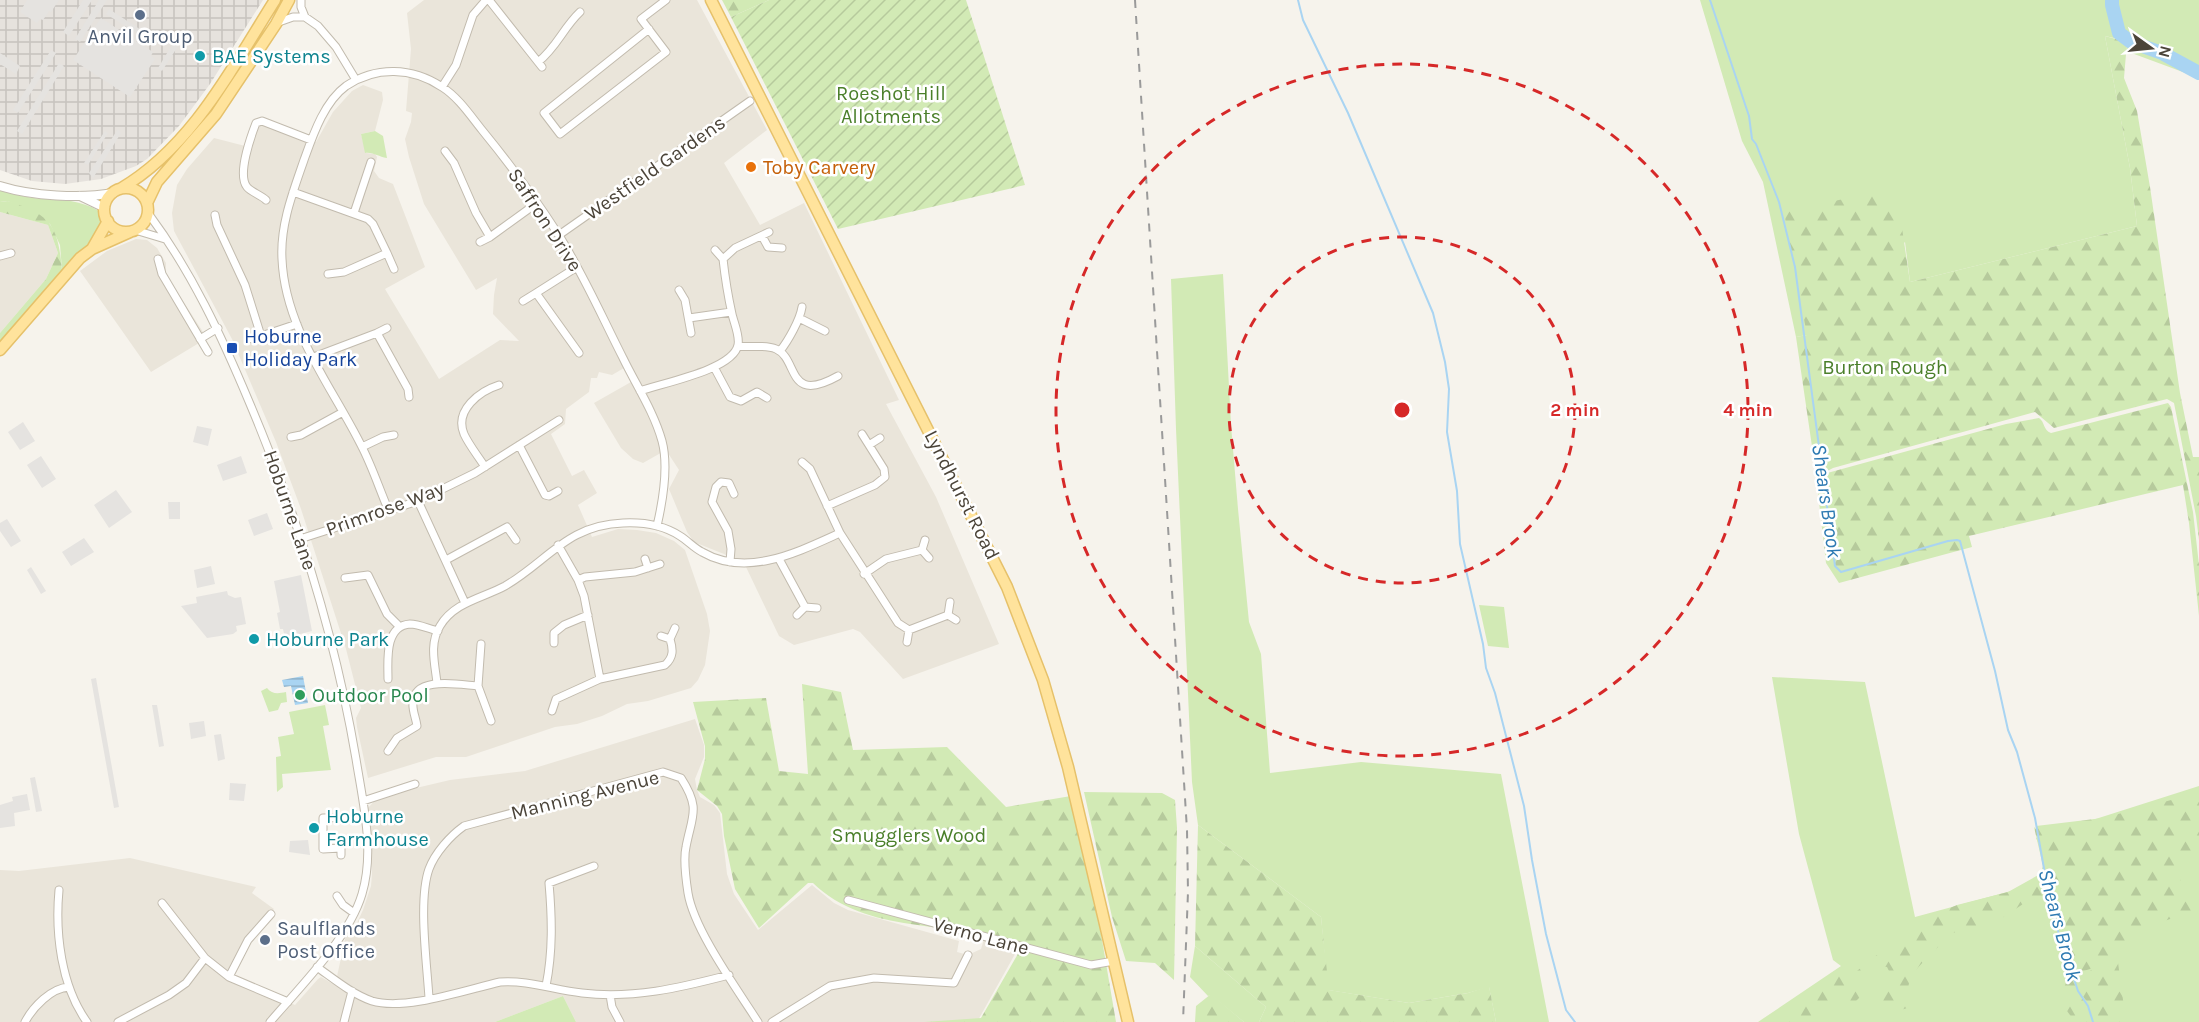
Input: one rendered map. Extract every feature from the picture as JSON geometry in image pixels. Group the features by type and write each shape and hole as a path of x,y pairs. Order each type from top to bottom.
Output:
{"main road":[{"path":"132,231 120,231 108,221 105,208 109,197 154,166 205,110 275,0"},
{"path":"0,350 68,270 92,249 143,224 157,182 216,114 276,24 289,0"},
{"name":"Lyndhurst Road","path":"711,0 1007,587 1043,680 1068,767 1128,1022"},
{"path":"117,191 135,190 141,195 147,208"},
{"path":"92,249 108,221"}],"street":[{"path":"301,0 305,17 318,26 336,47 356,80"},
{"path":"442,87 456,64 473,15 487,0 540,65 580,12"},
{"path":"649,29 544,112 560,134 666,52 649,29 641,19 666,0"},
{"path":"276,24 293,17 305,17"},
{"name":"Saffron Drive","path":"388,510 362,447 311,358 286,289 282,258 284,232 293,192 311,140 333,100 344,88 371,73 399,71 422,77 442,87 458,101 493,142 559,235 640,391 663,445 664,489 657,526"},
{"name":"Westfield Gardens","path":"559,235 750,101"},
{"path":"267,200 247,187 243,178 256,123 262,121 311,140"},
{"path":"445,151 454,163 476,213 490,237"},
{"path":"354,213 372,162"},
{"path":"0,186 23,193 79,196 117,191"},
{"path":"293,192 371,221 394,269"},
{"path":"79,196 105,208"},
{"path":"480,242 537,203"},
{"name":"Hoburne Lane","path":"147,208 190,277 218,328 303,538 347,705 363,801 368,870 362,895 354,913 334,944 270,1022"},
{"path":"215,215 217,225 245,285 261,336"},
{"path":"132,231 165,239"},
{"path":"723,259 735,248 765,234 768,248 782,248"},
{"path":"640,391 706,372 734,354 738,346 723,259 715,250"},
{"path":"0,256 11,253"},
{"path":"328,274 344,272 387,254"},
{"path":"158,258 162,273 208,352"},
{"path":"524,301 577,267"},
{"path":"679,290 685,300 691,333"},
{"path":"536,293 579,353"},
{"path":"780,351 799,318 802,307"},
{"path":"689,318 731,312"},
{"path":"799,318 825,331"},
{"path":"252,339 297,324"},
{"path":"200,339 218,328"},
{"path":"311,358 387,328"},
{"path":"377,333 408,389 410,397"},
{"path":"738,346 771,347 780,351 794,376 803,384 830,381 838,376"},
{"path":"714,367 730,397 741,400 758,392"},
{"path":"757,382 758,392"},
{"path":"485,467 464,434 463,418 473,399 489,388 499,385"},
{"path":"758,392 767,398"},
{"path":"291,437 301,435 343,412"},
{"name":"Primrose Way","path":"303,538 418,501 485,467 559,420"},
{"path":"826,506 882,481 885,477 884,469 862,434"},
{"path":"362,447 383,437 394,435"},
{"path":"869,445 880,438"},
{"path":"519,445 544,495 549,496 558,491"},
{"path":"802,462 810,469 826,506 864,574 898,623 909,630"},
{"path":"730,562 731,549 728,531 712,502 716,487 721,482 729,483 735,494"},
{"path":"418,501 465,603"},
{"path":"437,683 433,651 434,641 441,624 465,603 505,586 558,545 598,527 625,523 657,526 674,532 707,555 730,562 746,563 779,559 840,533"},
{"path":"446,560 507,527 516,540"},
{"path":"922,550 925,540"},
{"path":"558,545 578,580 588,615 600,679"},
{"path":"864,574 886,559 922,550"},
{"path":"922,550 929,558"},
{"path":"645,559 648,568"},
{"path":"779,559 805,607"},
{"path":"578,580 585,577 635,572 660,564"},
{"path":"345,578 368,575 387,614 399,627"},
{"path":"948,615 950,602"},
{"path":"797,615 805,607 817,608"},
{"path":"554,643 550,632 588,615"},
{"path":"909,630 948,615"},
{"path":"948,615 956,620"},
{"path":"388,680 384,654 393,634 399,627 415,625 438,631"},
{"path":"552,711 556,699 600,679 665,665 670,660 673,651 670,639 675,628"},
{"path":"907,642 909,630"},
{"path":"661,636 670,639"},
{"path":"481,644 478,686 491,721"},
{"path":"388,751 397,738 417,726 412,705 414,696 423,687 437,683 478,686"},
{"name":"Manning Avenue","path":"429,998 424,904 429,869 450,836 464,826 663,772 681,778 692,795 694,818 685,849 688,893 694,915 758,1022"},
{"path":"363,801 416,784"},
{"path":"341,855 341,848 322,849 323,818 365,818"},
{"path":"546,986 551,962 552,924 549,883 594,866"},
{"path":"59,890 57,907 59,939 69,987 76,1007 87,1022"},
{"path":"337,896 343,905 354,913"},
{"name":"Verno Lane","path":"848,900 1091,965 1114,961"},
{"path":"162,903 205,958 229,977 288,1002"},
{"path":"229,977 248,940 271,914"},
{"path":"772,1022 830,986 874,978 954,983 968,955"},
{"path":"118,1022 169,995 186,983 205,958"},
{"path":"317,967 352,991 381,1003 397,1005 500,982 516,981 580,993 610,995 655,993 729,975"},
{"path":"25,1022 31,1012 46,997 65,986 69,987"},
{"path":"344,1022 352,991"},
{"path":"610,995 612,1007 620,1022"}],"shaded area":[{"path":"0,0 263,0 210,84 179,126 147,159 136,166 101,179 65,184 32,181 0,170"},
{"path":"27,0 59,0 51,12 49,11 43,20 40,19 37,23 20,12"},
{"path":"83,0 92,0 69,36 63,32"},
{"path":"99,0 107,0 80,42 75,39"},
{"path":"424,0 697,0 767,130 724,163 760,225 804,203 899,400 886,404 936,497 999,644 903,679 860,632 853,629 794,645 779,636 746,567 724,554 694,542 687,532 669,489 679,470 666,450 643,463 633,459 621,448 594,403 631,382 624,368 612,375 599,372 597,378 591,378 589,392 566,409 565,424 551,434 572,476 584,470 597,493 578,505 592,537 618,529 637,530 656,533 674,541 685,550 707,614 710,631 705,665 698,680 691,688 648,701 627,704 602,716 577,724 555,727 466,757 436,757 368,778 356,718 361,708 346,649 301,509 276,442 232,339 174,231 172,213 177,185 187,169 214,138 249,147 252,133 262,121 316,142 333,112 352,91 363,85 382,92 383,100 375,131 361,134 366,153 375,154 377,157 374,171 379,178 393,184 425,267 385,289 439,379 500,340 519,341 493,314 497,278 476,290 424,204 409,157 405,139 412,113 406,111 411,49 407,13"},
{"path":"109,9 158,41 156,45 106,14"},
{"path":"101,18 153,52 151,56 155,59 130,97 73,60"},
{"path":"175,40 180,43 162,71 158,68"},
{"path":"51,50 56,53 18,113 13,110"},
{"path":"0,53 20,66 16,74 0,64"},
{"path":"59,63 64,66 22,134 17,131"},
{"path":"118,129 121,133 93,178 89,173"},
{"path":"105,131 108,133 88,165 84,163"},
{"path":"0,212 48,225 58,253 46,279 0,333"},
{"path":"136,239 147,240 157,248 166,263 166,274 203,332 199,343 151,372 80,271 107,251"},
{"path":"23,422 35,441 20,450 8,432"},
{"path":"197,426 212,429 208,446 193,442"},
{"path":"41,456 56,479 42,488 27,465"},
{"path":"241,456 247,473 223,481 217,465"},
{"path":"116,490 132,512 109,528 94,505"},
{"path":"168,502 180,502 180,519 169,519"},
{"path":"267,513 273,529 254,536 248,520"},
{"path":"7,519 21,541 11,547 0,531 0,523"},
{"path":"84,538 94,552 71,566 62,552"},
{"path":"211,566 215,584 197,588 194,570"},
{"path":"31,567 46,591 41,594 27,570"},
{"path":"301,575 312,631 285,638 283,629 280,629 277,613 280,612 274,581"},
{"path":"227,591 228,595 235,598 241,597 246,624 236,626 237,631 233,634 207,638 181,606 197,603 196,597"},
{"path":"96,678 119,807 114,808 91,679"},
{"path":"152,705 157,705 164,746 159,747"},
{"path":"695,719 704,745 704,757 695,779 697,790 700,797 714,805 720,813 727,874 734,894 758,930 812,885 834,903 848,910 959,941 957,952 968,955 981,949 985,936 1019,947 977,1022 576,1022 563,996 495,1022 0,1022 0,870 19,871 130,858 256,887 252,893 274,909 262,921 229,977 295,1005 321,977 333,984 336,981 346,935 357,923 371,886 368,808 378,797 450,780 525,771"},
{"path":"204,721 206,736 191,739 189,723"},
{"path":"221,734 225,759 218,761 214,735"},
{"path":"35,777 42,811 36,812 30,778"},
{"path":"230,783 246,784 244,801 229,800"},
{"path":"27,794 30,810 14,813 15,826 0,828 0,805 13,801 12,797"},
{"path":"308,840 310,855 289,852 290,841"}],"green space":[{"path":"722,0 769,0 731,17"},
{"name":"Roeshot Hill Allotments","path":"769,0 966,0 1025,185 838,229 731,17"},
{"path":"1700,0 2199,0 2199,78 2126,51 2127,41 2105,36 2130,168 2137,226 1910,282 1905,242 1807,335 1796,337 1763,182 1742,141"},
{"name":"Burton Rough","path":"2105,36 2127,42 2124,78 2137,111 2180,393 2193,457 2199,457 2199,540 2174,403 2167,399 2054,428 2035,412 1833,468 1820,475 2006,424 2039,418 2051,433 2168,403 2171,407 2193,512 2199,565 2199,616 2183,485 1969,536 1972,547 1839,583 1826,563 1796,337 1807,335 1784,212 1880,191 1891,193 1898,201 1910,282 2137,226 2130,168"},
{"path":"375,131 383,136 387,158 365,153 361,134"},
{"path":"0,190 32,198 65,200 85,205 99,211 103,222 91,242 62,270 60,245 50,224 8,201 0,202"},
{"path":"8,201 34,211 50,224 58,242 62,270 0,343 0,333 46,279 58,253 48,225 0,212 0,202"},
{"path":"1223,274 1238,509 1249,622 1261,654 1270,773 1361,762 1501,774 1549,1022 1496,1022 1489,987 1409,1003 1328,990 1321,917 1198,825 1192,782 1171,279"},
{"path":"1479,605 1504,607 1509,648 1488,646"},
{"path":"1772,677 1865,682 1915,917 2055,879 2036,838 2199,786 2199,1022 1758,1022 1841,966 1833,960 1799,834"},
{"name":"Smugglers Wood","path":"802,684 841,692 853,750 947,747 1006,807 1071,796 1093,887 1116,1022 924,1022 981,1018 1023,945 997,937 886,919 860,912 835,900 813,883 808,883 759,928 735,889 722,814 717,806 697,790 705,759 705,746 693,702 766,698 779,771 808,774"},
{"path":"267,688 275,693 286,692 287,702 281,703 278,710 269,712 261,691"},
{"path":"325,705 329,725 323,726 331,770 282,774 283,787 277,792 276,757 281,756 278,737 294,734 289,712"},
{"path":"2199,789 2199,847 2184,862 2180,877 2192,911 2148,929 2104,962 2084,971 2074,972 2055,923 2062,912 2048,888 2045,871 2045,887 2052,902 2026,902 2002,918 1946,935 1918,967 1909,983 1910,1007 1892,1013 1886,1008 1881,988 1890,973 1887,967 1879,966 1863,977 1861,984 1866,991 1850,1007 1841,1003 1816,1022 1777,1022 1808,999 1842,966 1852,975 1894,941 1943,911 1957,905 2008,892 2040,874 2043,866 2034,827 2037,830 2036,826 2103,818 2175,799"},
{"path":"1084,792 1162,793 1175,800 1177,828 1174,980 1155,963 1126,961 1112,917"},
{"path":"1198,825 1321,917 1329,990 1409,1003 1468,993 1489,986 1496,1022 1259,1022 1266,1007 1195,946"},
{"path":"1195,946 1266,1007 1259,1022 1244,1022 1211,995 1208,996 1190,977"},
{"path":"2117,955 2126,1022 2094,1022 2090,1005 2081,994 2076,982 2078,993 2089,1007 2092,1022 2075,1022 2062,1004 2062,974 2076,979"},
{"path":"1211,994 1244,1022 1195,1022 1196,1006"},
{"path":"563,996 576,1022 495,1022"}],"water":[{"name":"Outdoor Pool","path":"303,676 308,703 295,705 291,686 284,687 282,680"}],"waterway":[{"path":"1298,0 1303,20 1348,113 1433,313 1449,389 1447,432 1457,491 1460,544 1483,644 1486,668 1495,693 1524,806 1546,934 1566,1010 1575,1022"},
{"name":"Shears Brook","path":"1710,0 1749,116 1752,139 1779,202 1795,267 1835,566 1841,572 1948,541 1960,541 1995,671 2008,730 2017,752 2035,818 2048,891 2056,909 2055,922 2078,991 2088,1006 2093,1022"},
{"path":"2112,0 2119,33 2131,42 2162,53 2199,73"}],"railway":[{"path":"1135,0 1187,830 1188,892 1183,1022"}],"place":[{"name":"Anvil Group","path":"140,15"},
{"name":"BAE Systems","path":"200,56"},
{"name":"Toby Carvery","path":"751,167"},
{"name":"Hoburne Holiday Park","path":"232,348"},
{"name":"Hoburne Park","path":"254,639"},
{"name":"Outdoor Pool","path":"300,695"},
{"name":"Hoburne Farmhouse","path":"314,828"},
{"name":"Saulflands Post Office","path":"265,940"}]}
